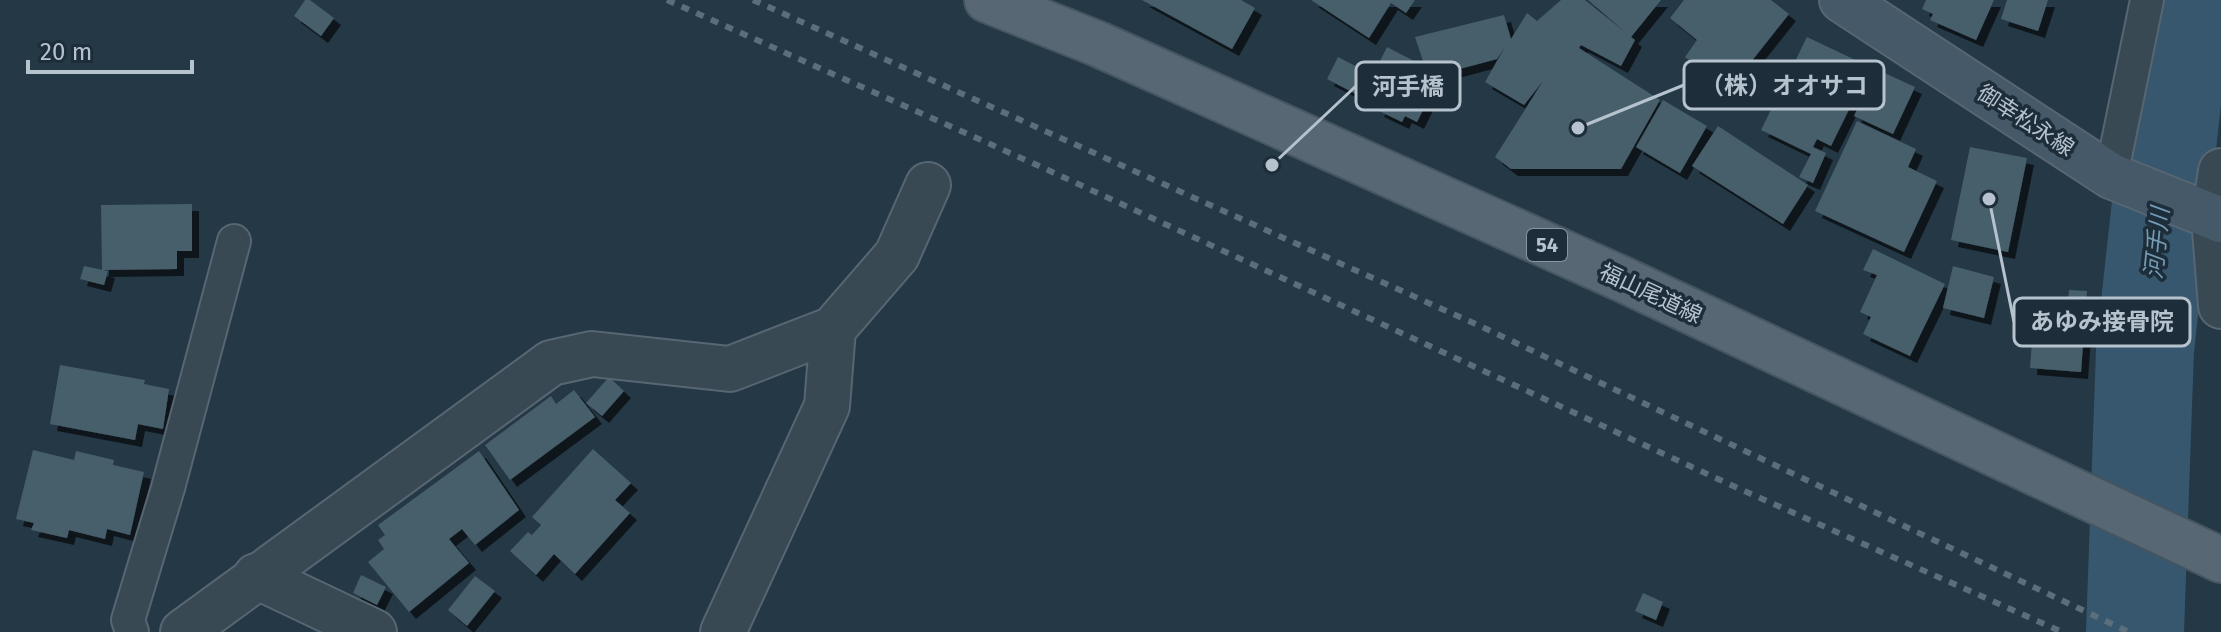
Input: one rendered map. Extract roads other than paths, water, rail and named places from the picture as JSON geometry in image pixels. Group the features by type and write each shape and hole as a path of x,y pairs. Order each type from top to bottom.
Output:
{"main road":[{"name":"福山尾道線","path":"987,0 1050,12 1098,44 1607,272 2210,555"},
{"name":"御幸松永線","path":"1868,7 2120,180 2209,216"}],"street":[{"path":"2221,171 2209,216 2221,306"},
{"path":"183,632 551,363 592,354 730,369 833,329 897,255 928,185"},
{"path":"723,632 827,406 833,329"},
{"path":"256,576 374,632"}],"lane":[{"path":"2120,180 2147,0"},
{"path":"132,632 128,620 168,488 234,241"}],"waterway":[{"name":"河手川","path":"2135,632 2145,350 2175,74 2193,0"}],"railway":[{"path":"667,0 1037,165 1731,485 2062,632"},
{"path":"753,0 1480,326 2129,632"}],"place":[{"name":"（株）オオサコ","path":"1578,128"},
{"name":"河手橋","path":"1272,165"},
{"name":"あゆみ接骨院","path":"1989,199"}]}
